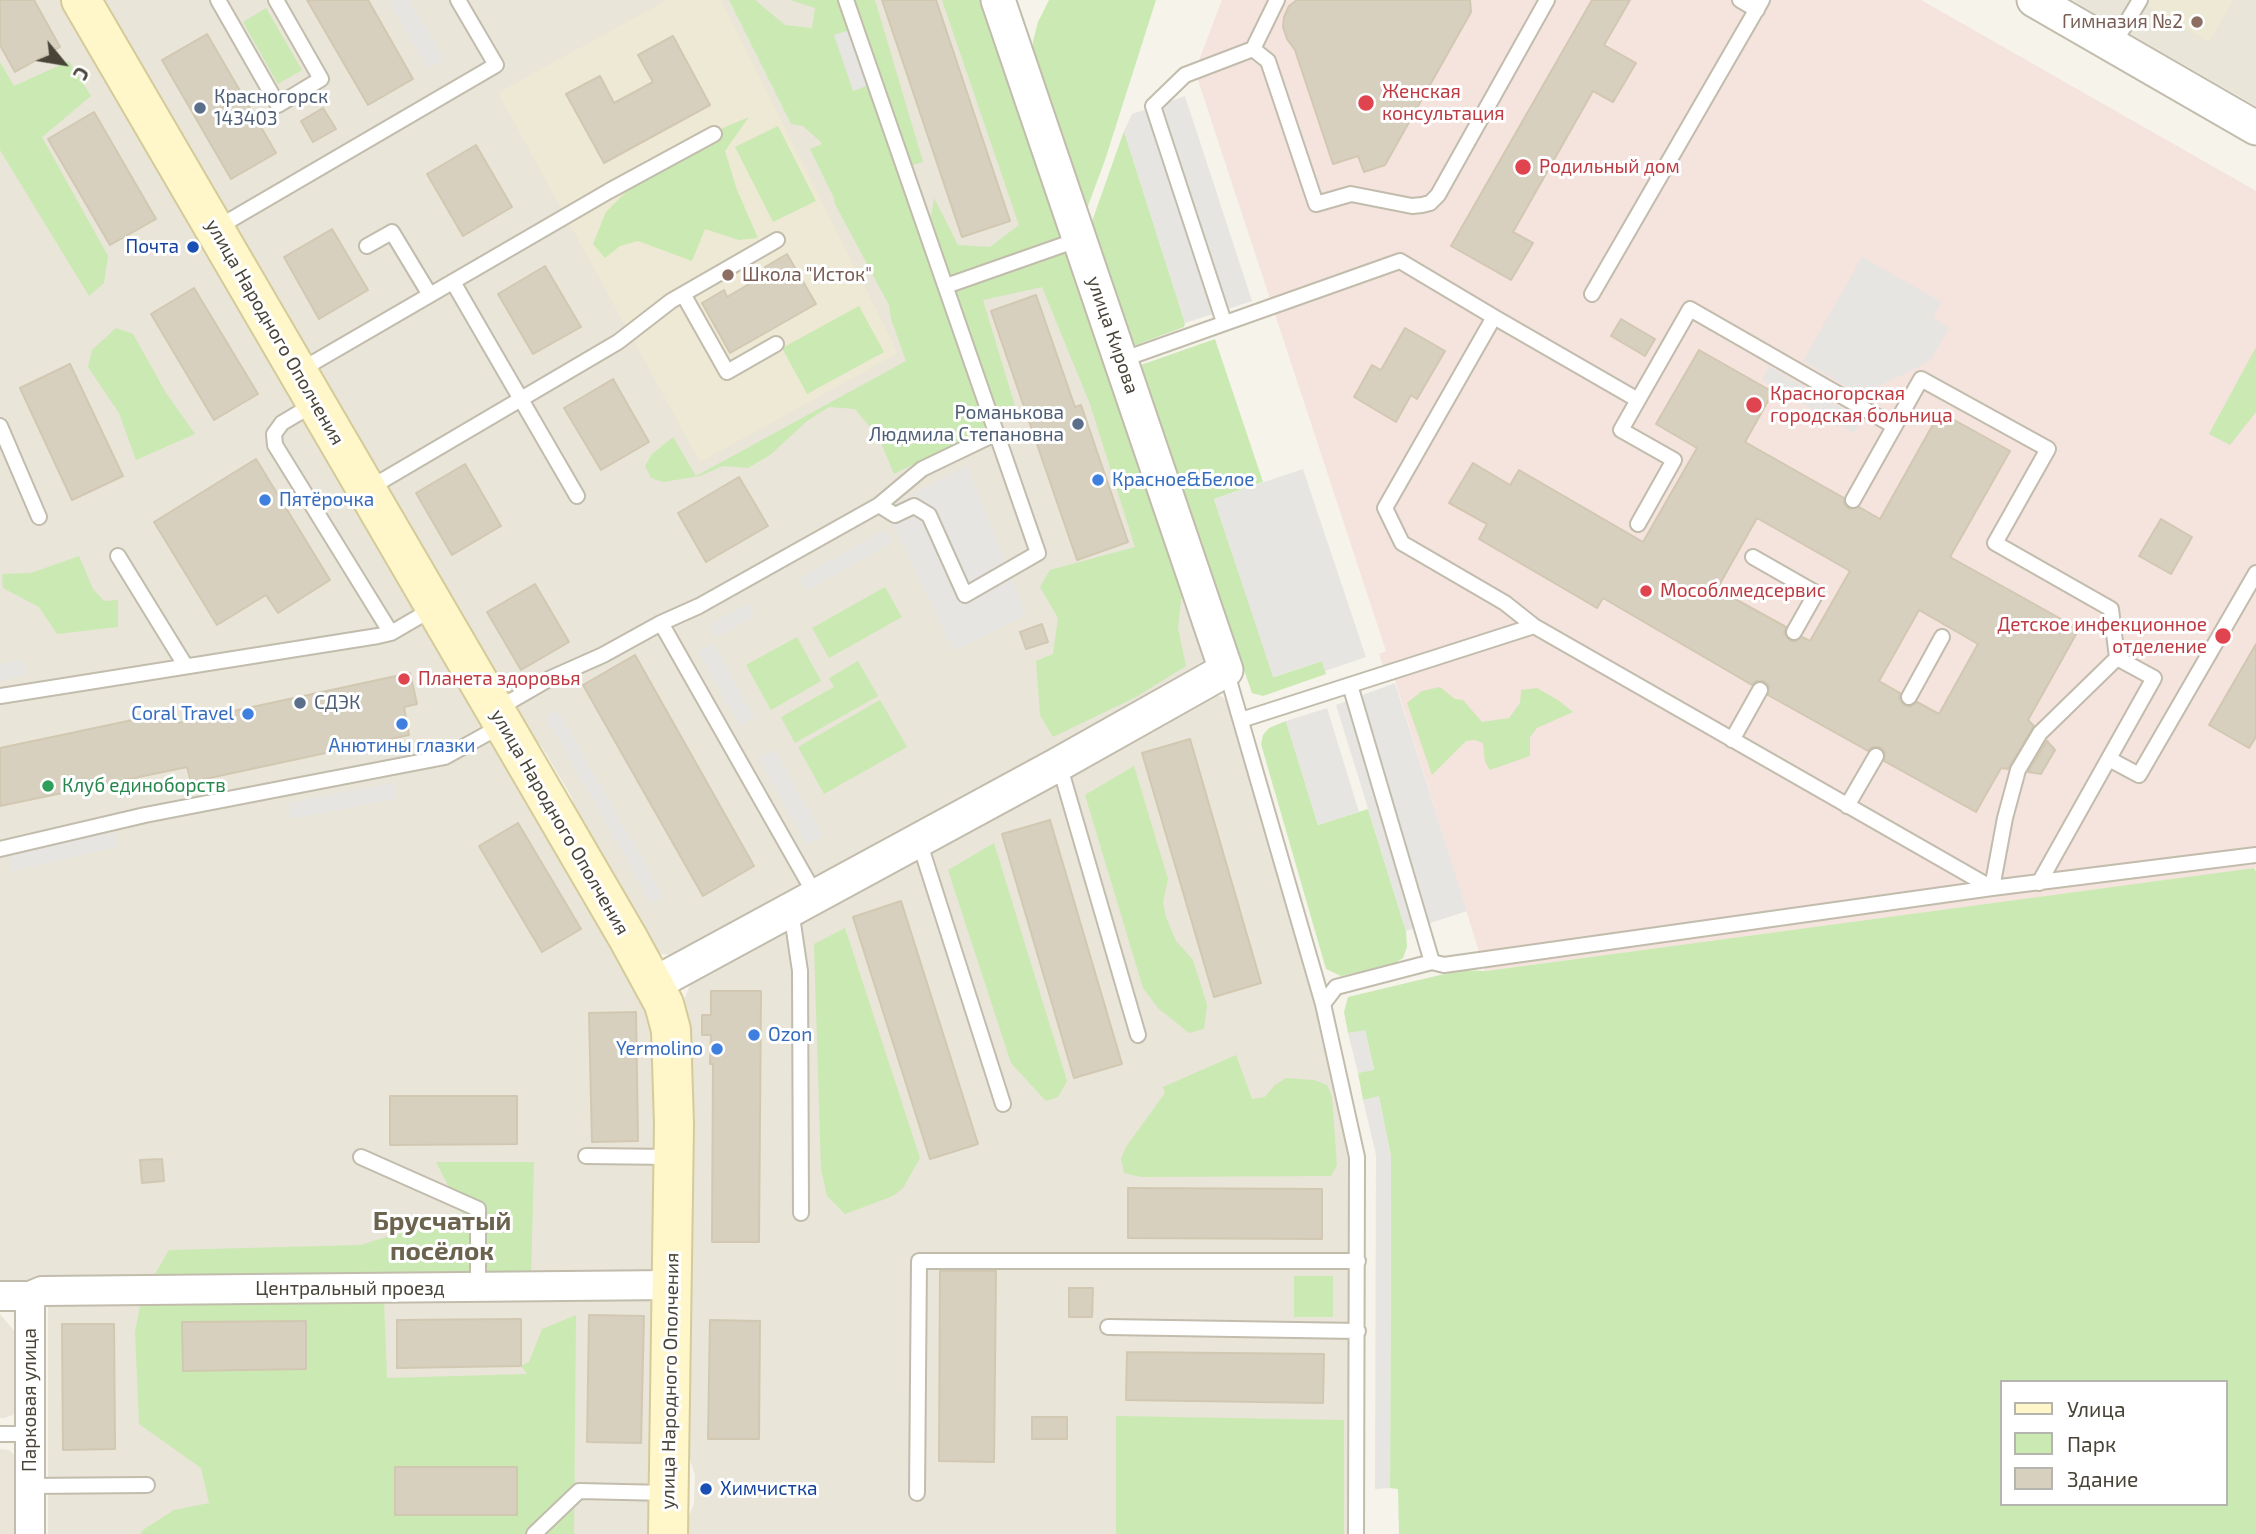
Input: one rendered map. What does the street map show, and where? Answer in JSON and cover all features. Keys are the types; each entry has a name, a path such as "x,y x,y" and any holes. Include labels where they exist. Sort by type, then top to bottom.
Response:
{"main road":[{"name":"улица Народного Ополчения","path":"81,0 664,1004 671,1030 673,1157 668,1534"}],"street":[{"name":"улица Кирова","path":"998,0 1226,670"},
{"path":"2034,0 2256,128"},
{"path":"654,984 919,841 1226,670"},
{"name":"Центральный проезд","path":"30,1296 42,1291 478,1289 671,1285"},
{"path":"0,1296 30,1296"},
{"name":"Парковая улица","path":"30,1296 30,1534"}],"lane":[{"path":"220,1 278,105 321,79 276,0"},
{"path":"215,229 496,65 458,0"},
{"path":"846,0 1038,553 965,595 929,515 915,506 895,514 879,505"},
{"path":"1224,322 1153,106 1185,75 1253,49 1277,0"},
{"path":"1253,49 1268,61 1316,204 1351,194 1412,206 1422,205 1438,195 1547,0"},
{"path":"1592,294 1759,5 1740,0"},
{"path":"2113,45 2140,0"},
{"path":"391,633 275,445 274,434 307,387 430,295 714,134"},
{"path":"367,246 392,232 430,295"},
{"path":"946,286 1080,239"},
{"path":"367,490 618,342 671,301 777,240"},
{"path":"1121,360 1400,261 1638,400"},
{"path":"453,282 577,496"},
{"path":"683,294 727,372 776,344"},
{"path":"1638,524 1674,460 1621,430 1690,309 1894,426"},
{"path":"1494,317 1385,508 1402,543 1506,603 1534,626 1992,888"},
{"path":"1853,500 1921,379 2048,449 1994,543 2111,610 2117,658"},
{"path":"0,426 38,517"},
{"path":"0,849 145,815 445,757 549,679 699,606 879,505 922,470 997,433"},
{"path":"118,556 186,665"},
{"path":"1753,556 1816,593 1794,632"},
{"path":"2109,759 2139,775 2256,573"},
{"path":"0,696 391,633 435,607"},
{"path":"661,623 804,903 800,971 801,1213"},
{"path":"1241,720 1534,626"},
{"path":"1909,697 1942,637"},
{"path":"2039,883 2154,678 2117,658"},
{"path":"1992,888 2018,770 2040,733 2117,658"},
{"path":"1226,670 1323,1004 1357,1157 1356,1534"},
{"path":"1350,685 1432,962"},
{"path":"1732,740 1760,690"},
{"path":"1847,806 1876,756"},
{"path":"1059,764 1138,1035"},
{"path":"919,841 1003,1104"},
{"path":"1323,1004 1336,987 1432,962 1444,965 1992,888 2256,855"},
{"path":"586,1156 673,1157"},
{"path":"361,1157 478,1209 478,1289"},
{"path":"917,1493 919,1261 1358,1261"},
{"path":"1108,1327 1358,1331"},
{"path":"0,1434 30,1434"},
{"path":"30,1486 146,1485"},
{"path":"534,1534 579,1491 668,1493"}],"shaded area":[{"path":"0,0 64,0 619,942 660,1042 652,1534 48,1534 48,1284 0,1284"},
{"path":"96,0 982,0 1207,657 1206,664 676,956 656,953 585,836 571,796 542,747 510,714"},
{"path":"388,0 410,0 444,60 428,69"},
{"name":"Школа \"Исток\"","path":"667,0 721,0 898,353 700,462 498,93"},
{"name":"Красногорская городская больница","path":"1222,0 1921,0 2256,191 2256,868 1485,971 1390,664 1383,666 1379,654 1386,651 1195,71"},
{"path":"2072,0 2256,0 2256,106 2139,39"},
{"name":"Гимназия №2","path":"2137,0 2233,0 2209,42"},
{"path":"850,30 869,85 853,91 834,35"},
{"path":"1185,96 1252,301 1185,323 1124,131 1132,114"},
{"path":"1862,257 1942,302 1933,318 1949,328 1930,361 1861,395 1803,361"},
{"path":"1769,366 1862,420 1854,433 1762,380"},
{"path":"967,465 1026,615 953,651 886,509"},
{"path":"1303,469 1366,657 1325,671 1322,661 1273,677 1214,499"},
{"path":"886,529 893,542 806,591 799,578"},
{"path":"748,603 755,616 715,638 708,625"},
{"path":"713,643 755,717 740,726 698,652"},
{"path":"23,659 27,675 0,681 0,664"},
{"path":"1395,683 1467,911 1406,931 1336,705"},
{"path":"1212,694 1223,697 1228,705 1318,1009 1350,1158 1349,1534 681,1534 694,1504 695,1475 687,1451 683,1003 689,987 694,980"},
{"path":"1327,708 1359,812 1318,825 1286,721"},
{"path":"557,709 664,897 652,904 545,716"},
{"path":"774,749 823,836 807,845 758,758"},
{"path":"394,782 397,799 291,819 288,803"},
{"path":"114,831 117,847 12,871 9,855"},
{"path":"1365,1030 1374,1070 1358,1073 1348,1033"},
{"path":"1379,1096 1391,1157 1390,1488 1375,1489 1376,1155 1363,1100"},
{"path":"0,1314 16,1333 16,1409 13,1415 4,1418 0,1418"},
{"path":"0,1449 9,1450 16,1456 16,1534 0,1534"}],"green space":[{"path":"729,0 755,0 785,25 812,28 815,8 790,0 875,0 923,162 899,169 985,429 894,474 879,438 855,409 829,407 807,421 770,455 748,468 723,466 700,476 663,482 651,478 645,466 652,454 673,437 696,476 906,361 891,319 889,305 835,204 810,149 822,143 803,126 791,124"},
{"path":"942,0 980,0 1065,217 1184,572 1178,628 1186,666 1136,697 1053,737 1040,715 1036,661 1053,654 1058,618 1040,587 1050,570 1135,547 1090,404 1042,287 983,300 1018,416 999,424 931,218 934,198 958,245 990,247 1019,225"},
{"path":"1049,0 1156,0 1085,214 1033,60 1033,41 1038,22"},
{"path":"266,8 302,70 278,84 243,22"},
{"path":"69,61 91,96 42,137 108,256 104,283 89,296 0,150 0,62 14,86"},
{"path":"749,117 725,151 737,190 758,238 739,240 705,229 692,261 638,241 620,246 605,258 593,244 606,212 631,187 694,155 723,128"},
{"path":"778,126 816,201 773,222 735,147"},
{"path":"1124,131 1185,323 1184,327 1133,346 1090,227"},
{"path":"859,306 884,352 807,394 782,348"},
{"path":"116,328 133,334 166,393 195,434 136,460 119,413 88,367 92,350"},
{"path":"1215,339 1263,482 1214,499 1274,677 1322,661 1326,674 1263,696 1252,693 1138,366"},
{"path":"2256,347 2256,412 2230,445 2209,434"},
{"path":"79,556 93,589 104,601 118,600 118,627 57,634 39,607 3,588 2,574 31,573"},
{"path":"885,587 902,617 829,658 812,628"},
{"path":"797,637 821,681 771,710 746,665"},
{"path":"858,661 878,696 795,743 781,717 834,687 829,678"},
{"path":"1440,687 1455,699 1463,700 1482,722 1509,718 1520,703 1521,690 1537,688 1573,712 1537,728 1530,737 1530,756 1490,770 1485,762 1483,743 1466,741 1432,775 1407,703 1422,691"},
{"path":"880,700 907,747 824,794 798,747"},
{"path":"1286,721 1318,825 1368,809 1406,931 1407,947 1403,958 1393,964 1341,976 1326,969 1261,744 1263,735 1269,728"},
{"path":"1134,766 1168,879 1163,902 1166,917 1176,941 1193,960 1207,1005 1204,1029 1189,1033 1158,1008 1143,988 1085,795"},
{"path":"994,843 1067,1081 1058,1097 1046,1101 1011,1063 948,870"},
{"path":"2254,868 2256,1534 1399,1534 1398,1489 1390,1488 1391,1157 1379,1097 1363,1100 1358,1073 1374,1069 1365,1031 1348,1033 1344,1012 1348,997 1461,970 1486,971"},
{"path":"845,928 920,1158 903,1188 893,1196 845,1214 827,1196 821,1169 814,944"},
{"path":"1236,1055 1252,1099 1265,1097 1275,1085 1286,1078 1314,1080 1327,1085 1332,1097 1337,1165 1331,1176 1141,1177 1124,1173 1121,1159 1126,1147 1165,1093 1163,1087"},
{"path":"436,1162 534,1162 531,1277 383,1275 387,1378 527,1374 521,1366 529,1362 542,1329 576,1315 574,1534 140,1534 174,1510 209,1503 201,1468 139,1424 135,1332 142,1296 169,1250 360,1245 463,1214","holes":["306,1321 306,1369 183,1371 183,1322","517,1467 517,1515 395,1468"]},
{"path":"1294,1276 1333,1276 1333,1317 1294,1317"},
{"path":"1116,1416 1344,1420 1344,1534 1116,1534"}],"building":[{"path":"0,0 34,0 60,47 15,72 0,45"},
{"path":"307,0 368,0 413,79 368,105"},
{"path":"882,0 936,0 1010,221 962,237"},
{"name":"Женская консультация","path":"1297,0 1470,0 1471,12 1385,165 1364,172 1358,156 1333,164 1295,50 1283,27 1289,6"},
{"name":"Родильный дом","path":"1592,0 1630,0 1604,45 1636,63 1613,102 1593,91 1513,232 1533,243 1511,280 1451,246"},
{"path":"207,34 276,153 231,179 162,60"},
{"path":"673,36 710,105 604,163 566,94 600,76 614,103 653,82 638,55"},
{"path":"323,108 336,129 313,142 301,121"},
{"path":"94,112 156,219 110,245 48,139"},
{"path":"476,145 512,207 463,236 427,174"},
{"path":"332,229 368,290 319,319 284,257"},
{"path":"787,254 816,304 730,353 702,303 724,290 727,297 768,273 765,267"},
{"path":"545,266 581,327 533,354 498,294"},
{"path":"194,288 258,394 214,420 151,314"},
{"path":"1036,295 1075,407 1081,405 1128,542 1077,560 991,311"},
{"path":"1621,319 1655,339 1645,356 1611,336"},
{"path":"1405,328 1445,351 1417,399 1411,395 1396,422 1354,397 1372,365 1381,370"},
{"path":"1699,350 1773,392 1745,442 1844,498 1844,504 1849,509 1859,507 1880,519 1940,412 2010,451 1950,557 2079,629 2028,720 2034,726 2008,769 2001,768 1976,812 1884,761 1885,752 1880,747 1872,747 1868,751 1768,695 1769,686 1764,681 1756,681 1752,685 1603,598 1597,608 1479,539 1487,524 1449,503 1473,463 1510,485 1519,470 1643,542 1697,448 1656,424","holes":["1757,518 1850,571 1810,641 1802,637 1795,642 1789,640 1784,633 1786,627 1717,589","1919,610 1978,644 1939,714 1917,702 1910,707 1904,705 1899,698 1900,693 1879,681"]},
{"path":"70,364 123,476 72,500 20,388"},
{"path":"613,379 649,442 601,470 564,408"},
{"path":"256,459 330,580 278,613 266,595 217,625 154,522"},
{"path":"465,464 501,526 452,555 416,493"},
{"path":"739,477 768,526 706,562 678,513"},
{"path":"2161,519 2192,537 2171,574 2139,556"},
{"path":"535,584 569,642 521,670 487,612"},
{"path":"1042,624 1048,642 1026,649 1020,632"},
{"path":"2256,644 2256,737 2249,748 2209,725"},
{"path":"635,655 754,866 703,896 583,685"},
{"path":"410,673 417,704 404,707 409,735 191,782 187,767 0,806 0,748 175,711 178,723"},
{"path":"1190,739 1261,983 1214,997 1142,753"},
{"path":"2047,741 2055,750 2041,774 2028,772"},
{"path":"1050,820 1122,1064 1074,1078 1002,834"},
{"path":"518,823 581,929 542,952 479,846"},
{"path":"901,901 978,1144 930,1159 853,917"},
{"path":"711,991 761,991 759,1242 712,1242 713,1064 710,1064 711,1035 702,1035 702,1015 711,1015"},
{"path":"636,1012 638,1141 592,1142 589,1013"},
{"path":"390,1096 517,1096 517,1144 390,1145"},
{"path":"162,1159 164,1181 142,1183 140,1160"},
{"path":"1128,1188 1322,1189 1322,1239 1128,1238"},
{"path":"940,1271 996,1271 994,1462 939,1461"},
{"path":"1069,1288 1093,1288 1092,1317 1069,1317"},
{"path":"589,1315 644,1316 641,1443 587,1442"},
{"path":"521,1319 521,1366 397,1368 397,1320"},
{"path":"710,1320 760,1321 759,1439 708,1439"},
{"path":"306,1321 306,1369 183,1371 182,1322"},
{"path":"62,1324 114,1324 115,1449 63,1450"},
{"path":"1127,1352 1324,1354 1323,1403 1126,1400"},
{"path":"1032,1417 1067,1417 1067,1439 1032,1439"},
{"path":"395,1467 517,1467 517,1515 395,1515"}],"place":[{"name":"Гимназия №2","path":"2197,22"},
{"name":"Женская консультация","path":"1366,103"},
{"name":"Красногорск 143403","path":"200,108"},
{"name":"Родильный дом","path":"1523,167"},
{"name":"Почта","path":"193,247"},
{"name":"Школа \"Исток\"","path":"728,275"},
{"name":"Красногорская городская больница","path":"1754,405"},
{"name":"Романькова Людмила Степановна","path":"1078,424"},
{"name":"Красное&Белое","path":"1098,480"},
{"name":"Пятёрочка","path":"265,500"},
{"name":"Мособлмедсервис","path":"1646,591"},
{"name":"Детское инфекционное отделение","path":"2223,636"},
{"name":"Планета здоровья","path":"404,679"},
{"name":"СДЭК","path":"300,703"},
{"name":"Coral Travel","path":"248,714"},
{"name":"Анютины глазки","path":"402,724"},
{"name":"Клуб единоборств","path":"48,786"},
{"name":"Ozon","path":"754,1035"},
{"name":"Yermolino","path":"717,1049"},
{"name":"Химчистка","path":"706,1489"}],"district":[{"name":"Брусчатый посёлок","path":"442,1236"}]}
